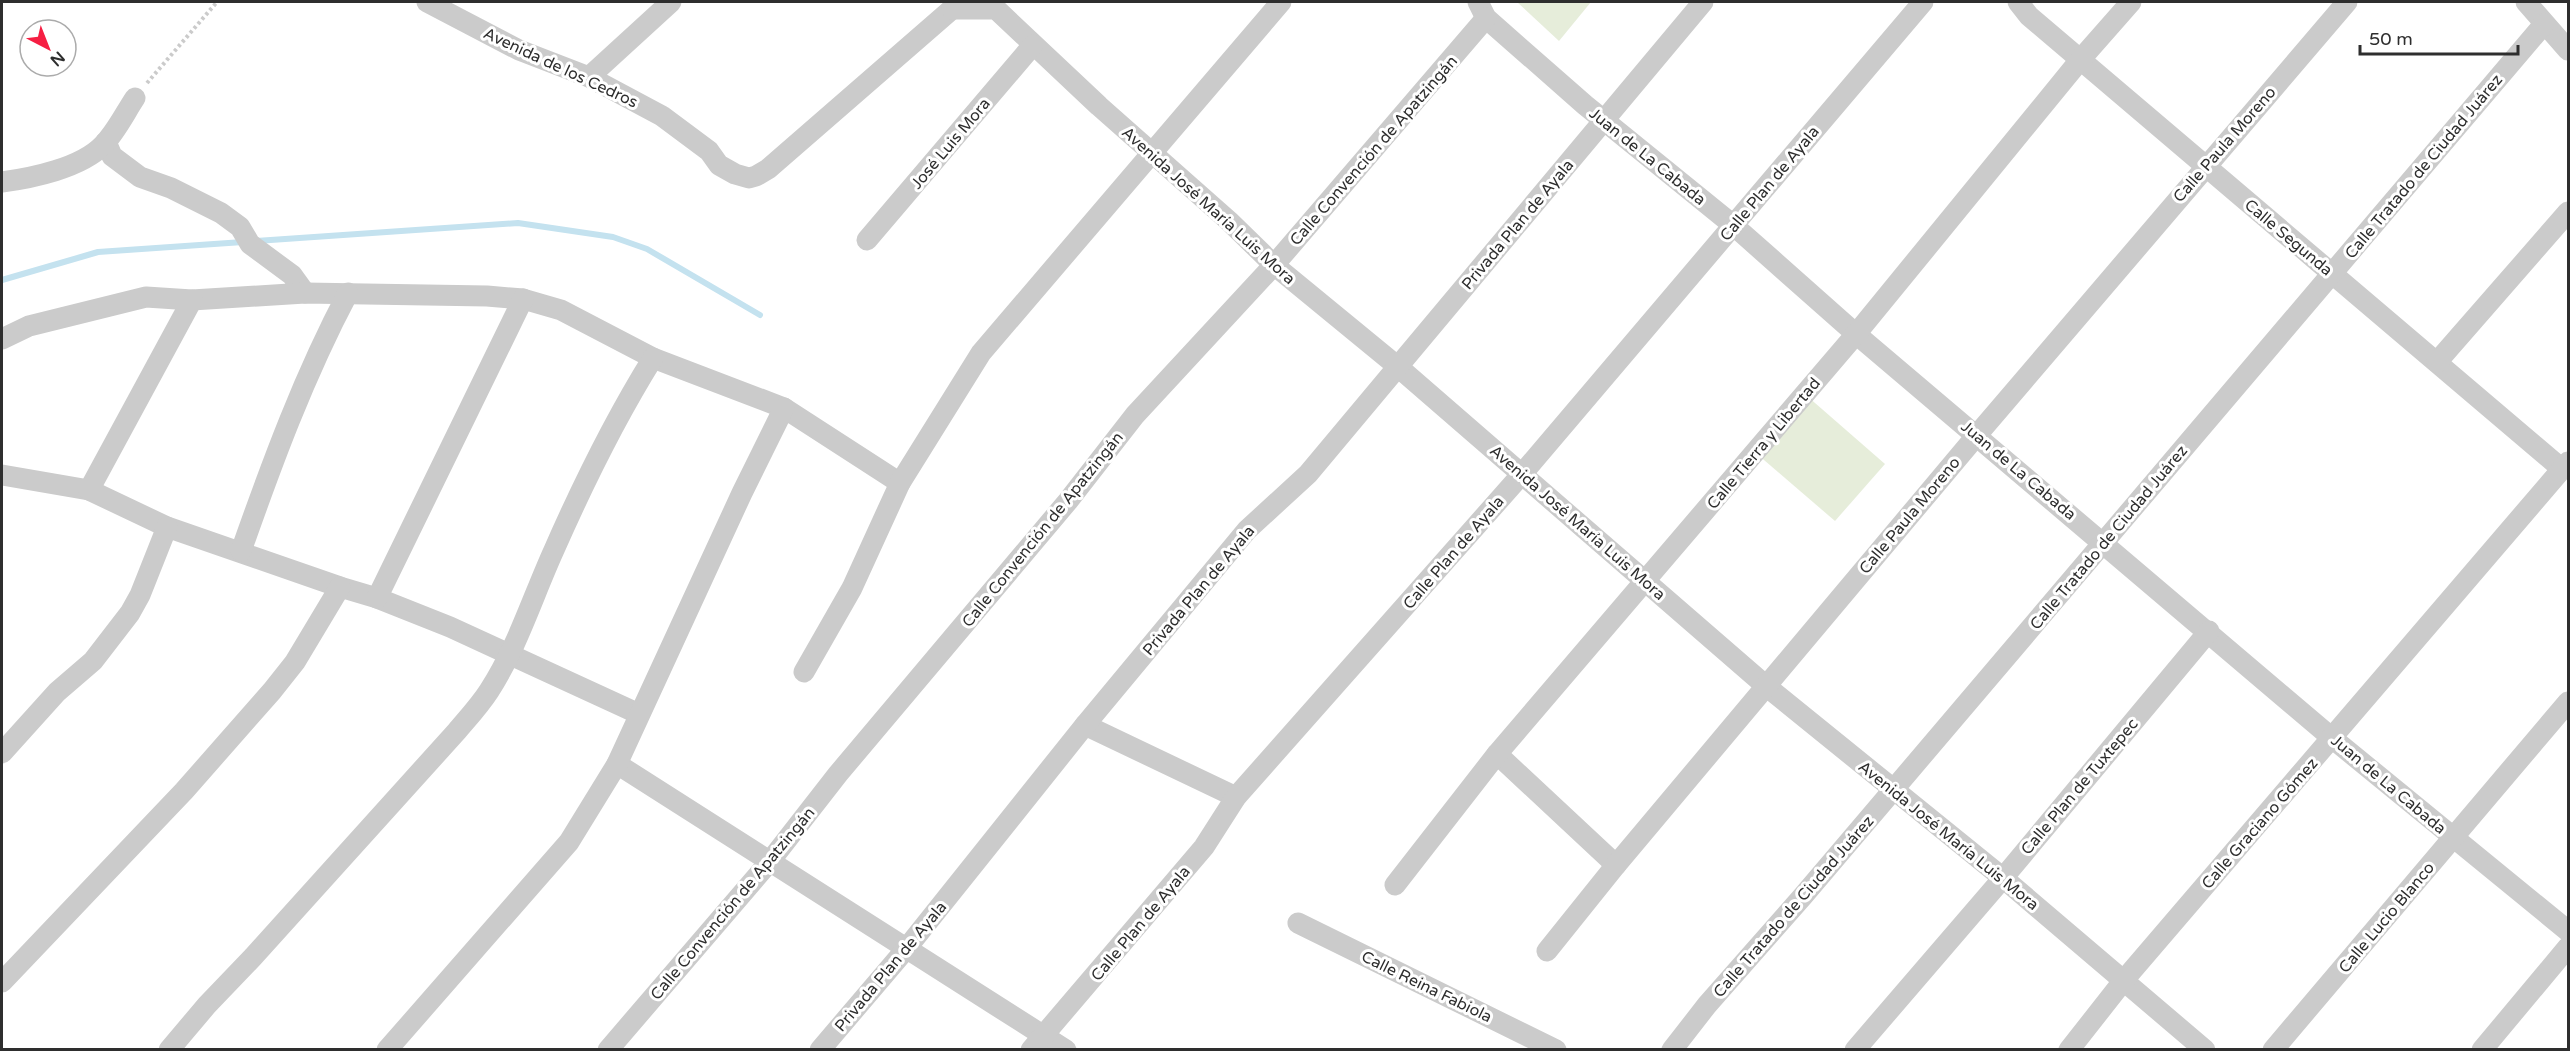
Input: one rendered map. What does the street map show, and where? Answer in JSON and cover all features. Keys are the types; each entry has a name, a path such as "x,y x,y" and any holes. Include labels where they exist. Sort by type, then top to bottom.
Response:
{"street":[{"name":"Avenida de los Cedros","path":"427,2 519,50 589,77 662,116 709,151 719,165 748,178 768,169 949,5"},
{"path":"589,77 671,2"},
{"path":"804,672 852,588 900,483 981,353 1281,2"},
{"name":"Privada Plan de Ayala","path":"819,1050 906,949 1085,724 1246,530 1308,474 1702,2"},
{"name":"Calle Plan de Ayala","path":"1038,1042 1204,847 1236,797 1522,474 1923,2"},
{"name":"Calle Segunda","path":"2018,2 2029,16 2205,166 2437,362 2565,465"},
{"name":"Calle Tierra y Libertad","path":"1395,885 1497,754 1856,334 2080,60 2131,2"},
{"name":"Calle Paula Moreno","path":"1547,951 1616,865 1977,435 2347,2"},
{"path":"2526,2 2568,50"},
{"name":"Avenida José María Luis Mora","path":"949,5 1000,5 1033,45 1223,215 1274,265 1397,366 1766,686 2003,878 2205,1050"},
{"name":"Juan de La Cabada","path":"1482,10 1603,118 1732,225 1856,334 2209,631 2332,738 2568,931"},
{"name":"Calle Convención de Apatzingán","path":"608,1050 771,860 838,774 1068,501 1135,415 1274,265 1482,10"},
{"name":"Calle Tratado de Ciudad Juárez","path":"1672,1050 1707,1005 1893,790 2544,24"},
{"name":"José Luis Mora","path":"867,240 1033,45"},
{"path":"2,182 62,168 94,153 106,142 135,98"},
{"path":"106,142 112,156 140,177 181,193 221,213 240,226 250,244 292,275 305,293"},
{"path":"2437,362 2568,212"},
{"path":"2,339 28,327 147,297 192,300 305,293 348,293 524,299 561,310 653,358 784,408 900,483"},
{"path":"241,551 269,472 320,346 348,293"},
{"path":"377,598 524,299"},
{"path":"89,490 192,300"},
{"path":"169,1050 207,1005 457,731 489,692 509,654 555,548 596,462 632,392 653,358"},
{"path":"387,1050 569,842 617,764 784,408"},
{"name":"Calle Graciano Gómez","path":"2069,1050 2124,980 2565,465"},
{"path":"2,475 89,490 167,527 377,598 509,654 639,714"},
{"path":"2,753 57,692 93,661 130,613 140,595 167,527"},
{"path":"2,982 184,791 272,691 295,662 340,587"},
{"name":"Calle Plan de Tuxtepec","path":"1855,1050 2003,878 2209,631"},
{"name":"Calle Lucio Blanco","path":"2273,1050 2568,702"},
{"path":"1085,724 1236,797"},
{"path":"1497,754 1616,865"},
{"path":"617,764 771,860 906,949 1038,1042 1066,1050"},
{"name":"Calle Reina Fabiola","path":"1298,923 1556,1050"},
{"path":"2482,1050 2568,947"}],"path":[{"path":"135,98 217,2"}],"green space":[{"path":"1517,2 1591,2 1559,41"},
{"path":"1807,396 1885,464 1835,521 1757,454"}],"waterway":[{"path":"256,241 518,223 613,237 647,249 760,315"},
{"path":"2,280 98,252 243,242"}]}
